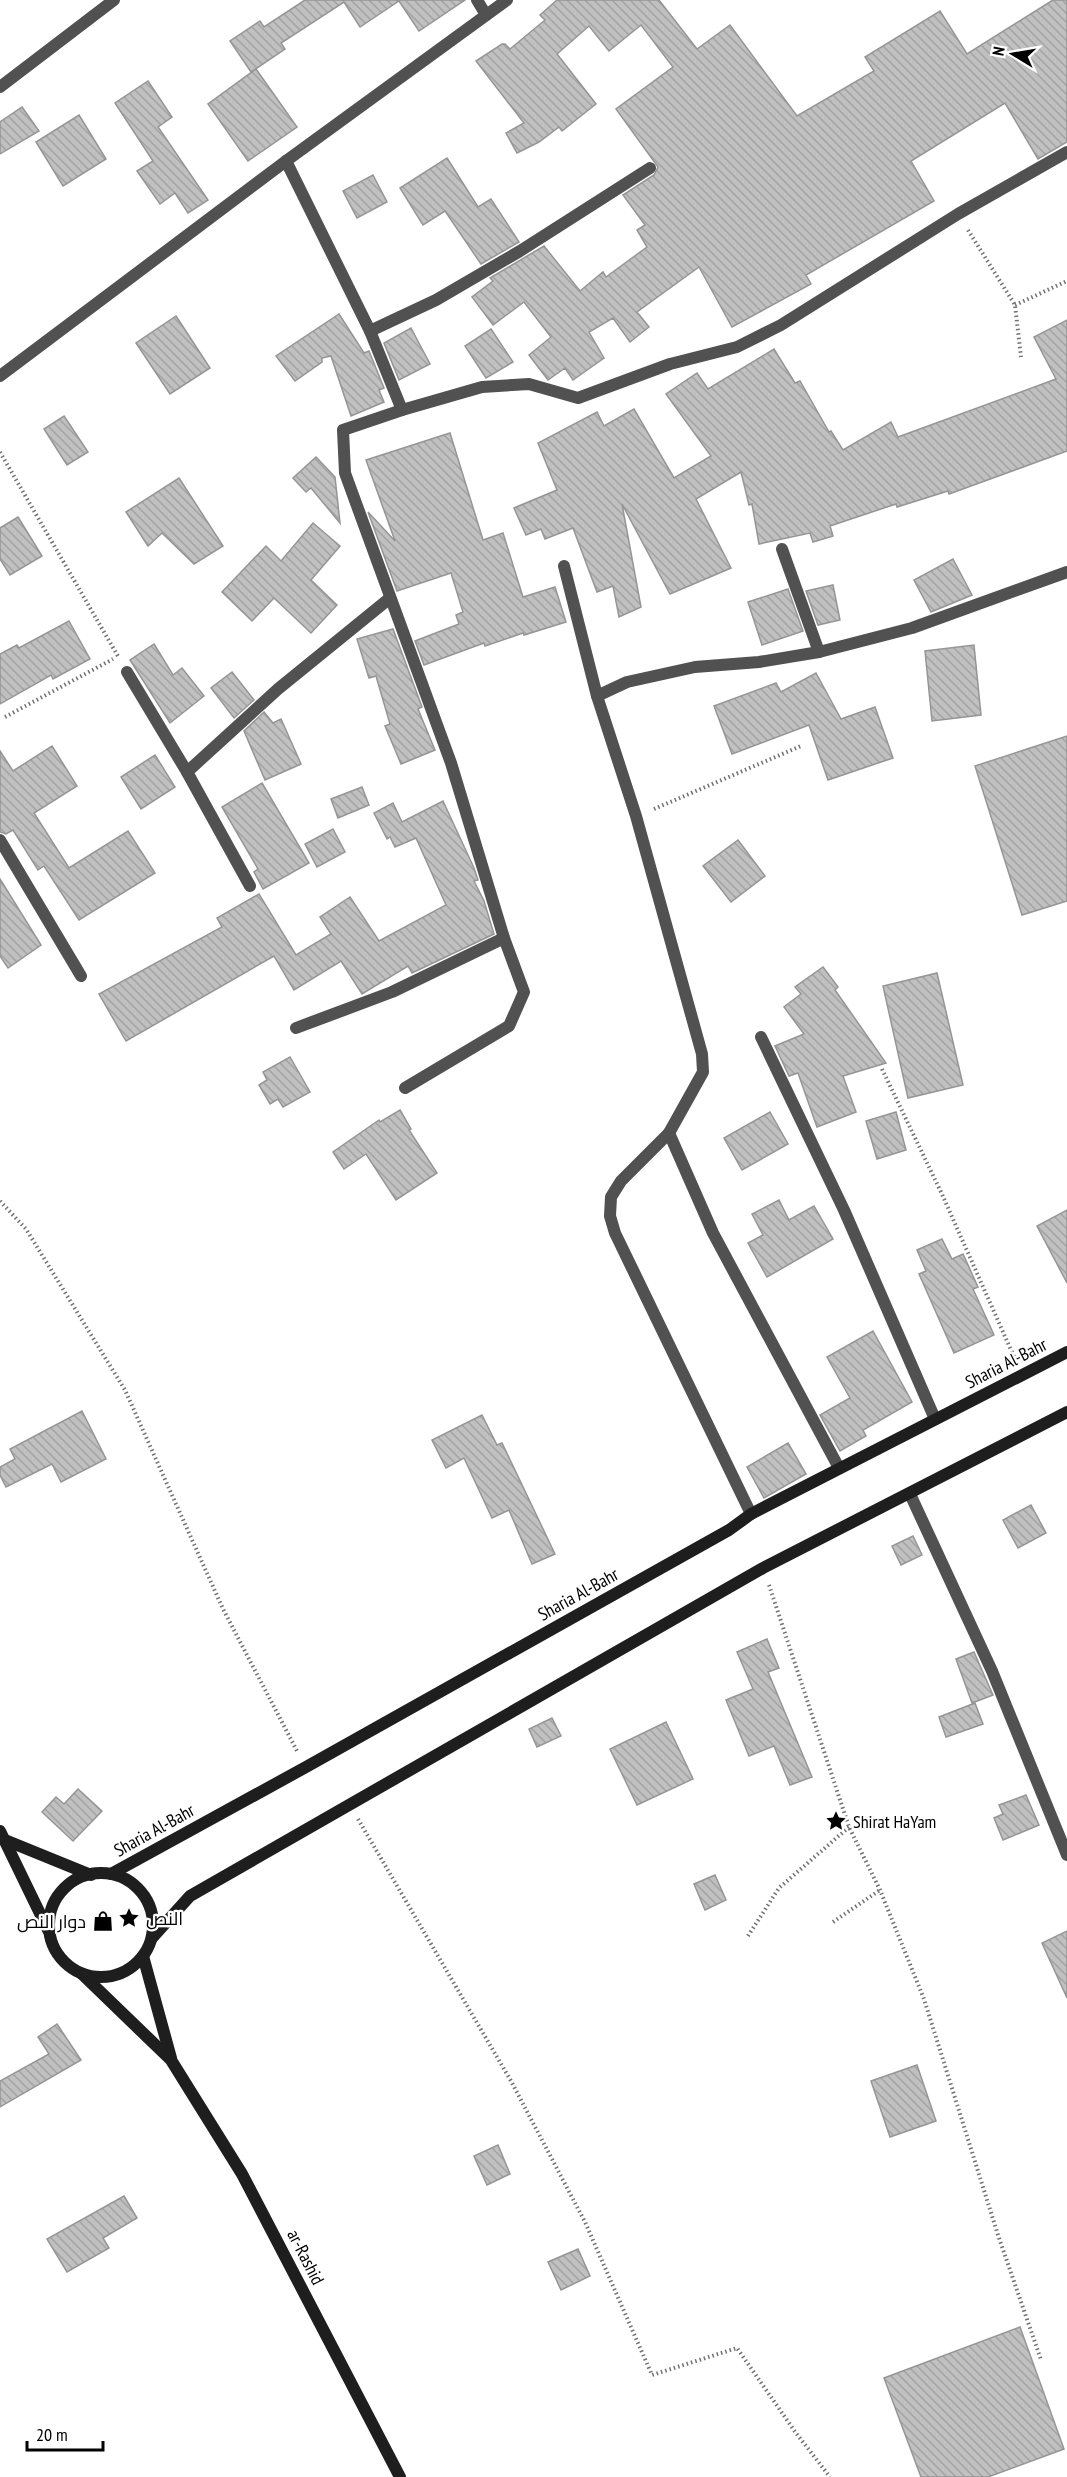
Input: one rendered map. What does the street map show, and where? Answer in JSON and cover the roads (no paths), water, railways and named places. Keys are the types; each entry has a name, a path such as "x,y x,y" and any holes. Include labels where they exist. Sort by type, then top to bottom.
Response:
{"main road":[{"name":"Sharia Al-Bahr","path":"111,1874 729,1530 751,1514 1067,1352"},
{"path":"3,1835 56,1952 68,1965 82,1974 100,1977 117,1975 133,1967 143,1956 152,1938 190,1896 763,1568 1067,1412"},
{"path":"3,1835 91,1875"},
{"path":"50,1935 50,1918 55,1902 65,1888 78,1879 91,1875 111,1874 126,1880 140,1890 149,1904 153,1920 152,1938"},
{"name":"ar-Rashid","path":"143,1956 171,2060"},
{"name":"ar-Rashid","path":"82,1974 171,2060 242,2174 400,2477"}],"street":[{"path":"0,87 114,0"},
{"path":"477,0 486,15"},
{"path":"0,376 286,161 507,0"},
{"path":"405,1088 509,1026 524,992 504,938 451,763 345,473 343,430 482,387 529,384 578,398 670,364 737,347 781,325 958,214 1067,152"},
{"path":"286,161 370,331 402,410"},
{"path":"370,331 464,284 650,168"},
{"path":"782,549 819,652"},
{"path":"564,566 597,696 636,816 702,1054 703,1072 669,1133 621,1181 611,1197 610,1216 615,1233 751,1514"},
{"path":"597,696 627,682 695,668 759,662 819,652 912,628 1067,572"},
{"path":"187,772 278,689 390,598"},
{"path":"127,672 187,772 250,886"},
{"path":"0,840 81,976"},
{"path":"296,1028 392,992 504,938"},
{"path":"761,1037 844,1210 935,1419"},
{"path":"669,1133 713,1233 839,1468"},
{"path":"910,1494 992,1671 1067,1855"}],"place":[{"name":"Shirat HaYam","path":"836,1821"},
{"name":"النص","path":"129,1918"},
{"name":"دوار النص","path":"103,1921"}]}
